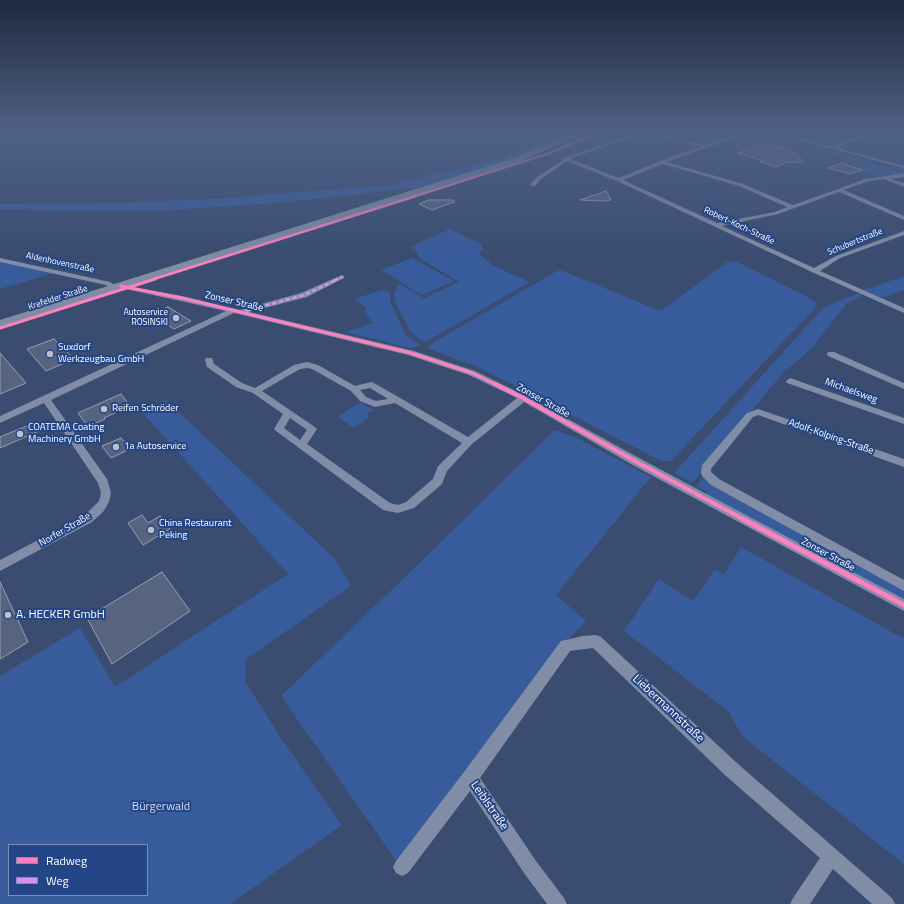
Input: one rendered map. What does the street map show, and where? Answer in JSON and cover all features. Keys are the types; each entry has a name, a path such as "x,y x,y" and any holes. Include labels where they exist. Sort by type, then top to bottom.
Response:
{"main road":[{"name":"Krefelder Straße","path":"0,324 473,174"}],"street":[{"path":"533,185 545,174"},
{"name":"Robert-Koch-Straße","path":"603,174 619,180 814,271 904,311"},
{"path":"619,180 633,174"},
{"path":"704,174 741,185 792,207"},
{"path":"717,225 760,217 868,180 884,179 904,175"},
{"path":"884,179 904,186"},
{"path":"839,190 904,218"},
{"name":"Schubertstraße","path":"814,271 838,257 877,244 904,232"},
{"name":"Aldenhovenstraße","path":"0,260 108,283 118,287"},
{"path":"0,420 237,311 304,295 342,277"},
{"name":"Zonser Straße","path":"118,287 237,311 411,353 472,373 523,398 635,461 904,605"},
{"path":"831,354 904,386"},
{"path":"209,360 210,365 239,385 256,391 312,429 302,445"},
{"path":"256,391 297,367 307,365 316,367 354,389 363,399 375,404 395,400"},
{"name":"Michaelsweg","path":"790,381 904,421"},
{"path":"354,389 371,385 470,442"},
{"path":"288,414 279,429 387,507 398,509 410,506 438,481 442,469 470,442 523,398"},
{"name":"Norfer Straße","path":"0,566 88,519 104,502 106,493 102,482 46,399"},
{"name":"Adolf-Kolping-Straße","path":"706,468 750,415 758,412 904,463"},
{"name":"Zonser Straße","path":"706,468 706,472 715,482 904,586"},
{"name":"Liebermannstraße","path":"470,778 566,646 596,641 732,770 886,904"},
{"name":"Leiblstraße","path":"402,867 470,778 530,867 558,904"},
{"path":"799,904 831,857"}],"green space":[{"path":"434,174 464,174 424,187 276,203 154,211 0,209 0,204 123,203 229,198 387,185"},
{"path":"867,174 896,174 876,177"},
{"path":"450,229 481,244 483,250 478,253 494,266 530,282 426,342 419,339 410,331 395,302 394,294 398,285 400,284 424,298 459,282 419,258 416,250 410,247"},
{"path":"412,258 454,281 422,295 381,270"},
{"path":"729,261 739,263 806,296 816,303 816,307 671,461 661,461 480,368 429,349 429,345 557,271 563,271 658,310 662,310"},
{"path":"0,262 54,273 0,289"},
{"path":"904,276 904,290 882,298 863,290"},
{"path":"382,290 390,292 391,303 405,334 421,346 411,348 345,332 373,323 364,312 367,308 354,299"},
{"path":"859,293 863,296 847,303 813,347 782,374 692,483 674,473 824,307"},
{"name":"Bürgerwald","path":"166,400 335,559 351,586 245,660 246,683 283,741 342,825 230,904 0,904 0,676 80,628 115,687 288,574 141,411"},
{"path":"360,402 374,410 367,414 370,417 354,428 338,417"},
{"path":"554,430 575,437 651,477 556,595 586,621 549,660 397,862 281,696 430,553"},
{"path":"703,478 904,590 904,602 706,495 707,492 696,486"},
{"path":"741,547 904,639 904,864 742,736 729,712 624,631 659,579 693,601 715,569 724,574"}],"building":[{"path":"606,191 611,200 580,200"},
{"path":"429,200 454,200 454,202 432,210 419,204"},
{"name":"Autoservice ROSINSKI","path":"168,307 191,321 174,329 151,314"},
{"name":"Suxdorf Werkzeugbau GmbH","path":"54,339 74,359 46,371 27,349"},
{"path":"0,353 26,383 0,394"},
{"name":"Reifen Schröder","path":"121,394 130,406 88,427 78,413"},
{"name":"COATEMA Coating Machinery GmbH","path":"34,423 39,431 0,448 0,437"},
{"name":"1a Autoservice","path":"121,438 130,449 111,458 102,446"},
{"name":"China Restaurant Peking","path":"142,515 148,523 160,516 170,529 143,545 128,523"},
{"path":"162,572 190,611 112,664 87,618"},
{"name":"A. HECKER GmbH","path":"0,582 28,642 0,659"}],"marked path":[{"path":"245,311 304,295 342,277"}],"cycle path":[{"path":"0,328 485,174"},
{"path":"121,286 182,298 411,353 472,373 523,398 635,461 904,605"}],"place":[{"name":"Autoservice ROSINSKI","path":"176,318"},
{"name":"Suxdorf Werkzeugbau GmbH","path":"50,354"},
{"name":"Reifen Schröder","path":"104,409"},
{"name":"COATEMA Coating Machinery GmbH","path":"20,434"},
{"name":"1a Autoservice","path":"116,447"},
{"name":"China Restaurant Peking","path":"151,530"},
{"name":"A. HECKER GmbH","path":"8,615"}]}
